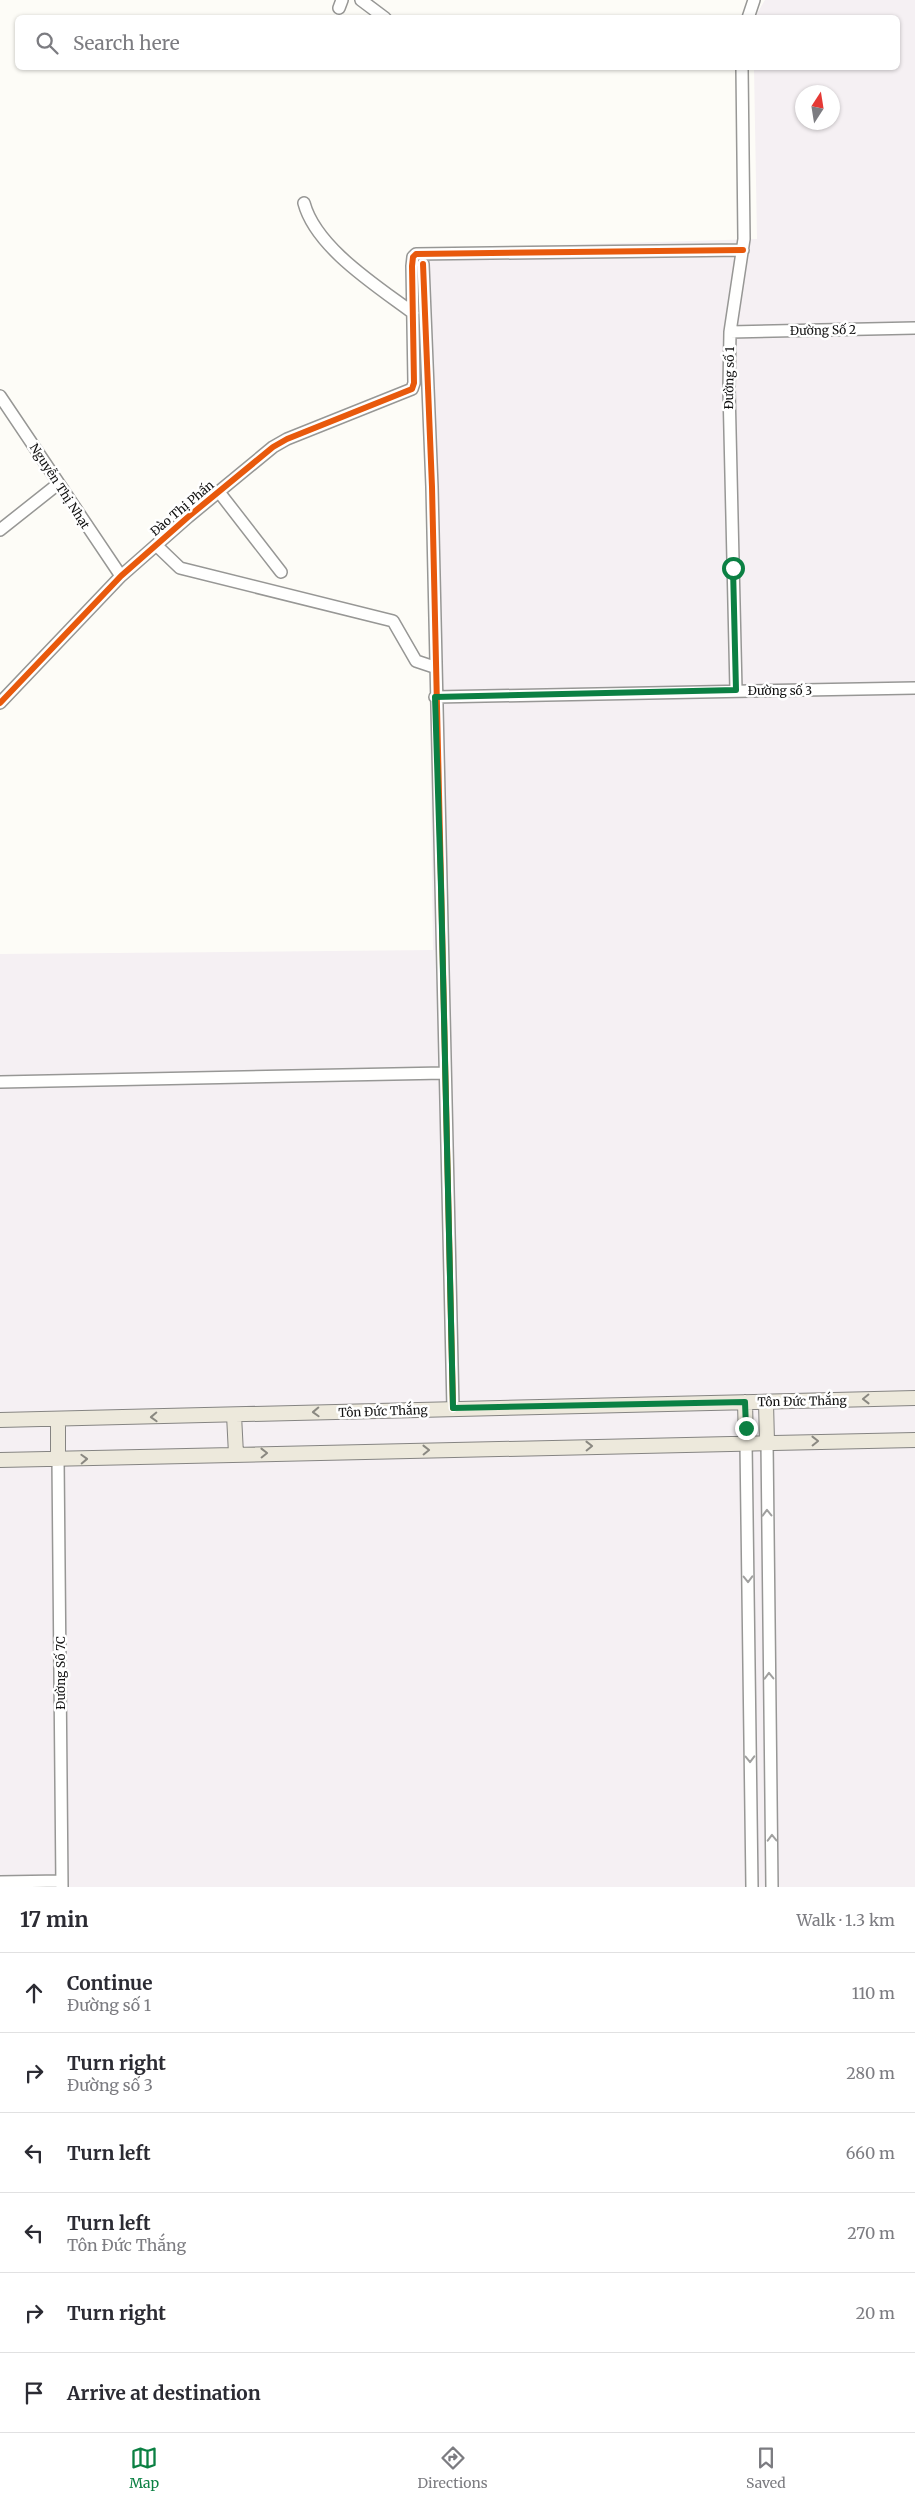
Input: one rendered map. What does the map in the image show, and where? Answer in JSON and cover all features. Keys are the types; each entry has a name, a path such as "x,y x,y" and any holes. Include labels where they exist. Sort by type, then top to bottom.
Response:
{"main road":[{"name":"Tôn Đức Thắng","path":"0,1420 915,1398"},
{"path":"745,1402 746,1443"},
{"path":"766,1402 766,1442"},
{"path":"234,1415 236,1454"},
{"path":"58,1420 58,1459"},
{"path":"0,1460 915,1440"}],"street":[{"path":"361,0 381,15"},
{"path":"749,15 754,0"},
{"name":"Đường số 1","path":"736,690 730,459 730,332 743,250 742,70"},
{"path":"304,203 310,221 328,242 366,278 413,313"},
{"path":"413,313 412,266 413,257 416,254 743,250"},
{"path":"424,264 432,488 434,667 453,1408"},
{"name":"Đào Thị Phấn","path":"0,703 121,576 219,492 287,439 412,389 414,383 413,313"},
{"name":"Đường Số 2","path":"730,332 915,328"},
{"name":"Nguyễn Thị Nhạt","path":"0,396 121,576"},
{"path":"0,417 10,411"},
{"path":"0,530 58,484"},
{"path":"219,492 282,572"},
{"path":"156,545 180,568 393,621 416,661 434,667"},
{"name":"Đường số 3","path":"435,697 915,688"},
{"path":"0,1082 444,1073"},
{"path":"766,1442 772,1887"},
{"path":"746,1443 752,1887"},
{"name":"Đường Số 7C","path":"58,1459 62,1884"},
{"path":"750,1741 770,1742"},
{"path":"0,1882 62,1884"}],"shaded area":[{"path":"765,0 915,0 915,1887 0,1887 0,954 433,950 424,249 757,239 754,70 900,70 900,15 756,15"}],"cycle path":[{"path":"0,703 121,576 188,517 273,447 287,439 412,389 414,383 412,266 413,257 416,254 743,250"},
{"path":"423,264 432,487 453,1408"}],"route":[{"path":"733,568 736,690 435,697 453,1408 745,1402 746,1428"}]}
